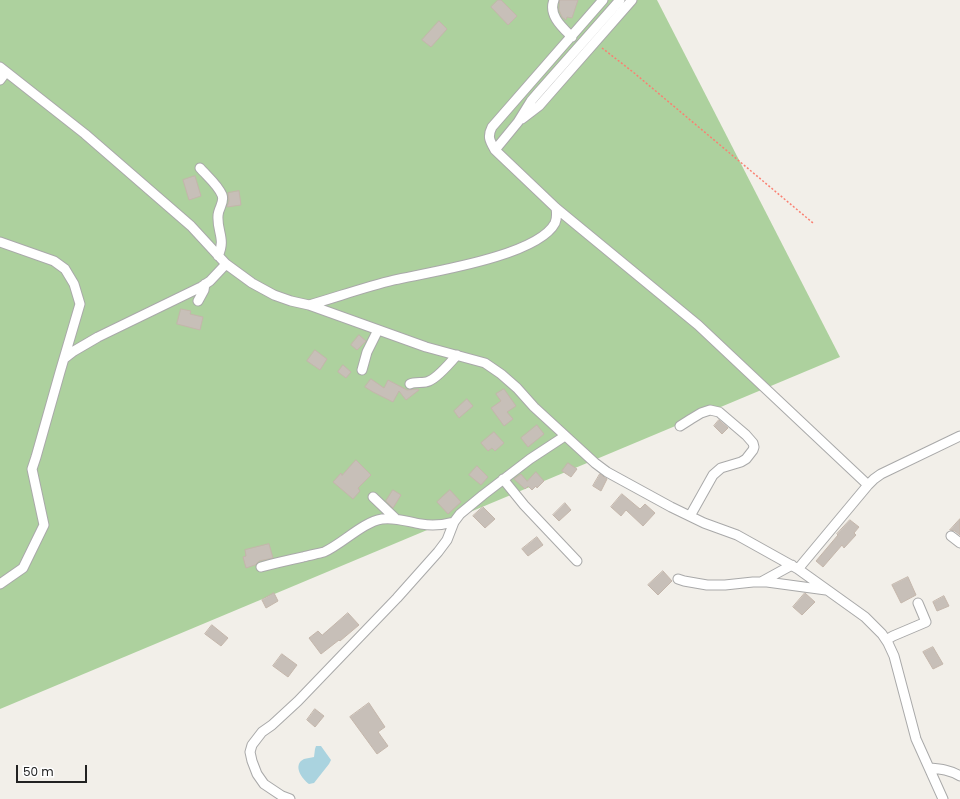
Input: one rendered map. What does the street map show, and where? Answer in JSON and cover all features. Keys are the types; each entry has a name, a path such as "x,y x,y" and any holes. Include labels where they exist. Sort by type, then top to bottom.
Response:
{"street":[{"path":"554,0 552,7 553,13 560,24 572,36"},
{"path":"603,0 492,127 489,138 494,150 556,208 698,325 868,485"},
{"path":"494,150 518,122 531,101 620,0"},
{"path":"518,122 539,106 596,43 632,0"},
{"path":"0,80 3,70 85,134 191,226 226,264 252,283 274,295 291,301 309,305 426,347 485,363 517,388 534,407 565,436 607,472 704,523 737,535 795,567 866,617 882,634 894,656 916,739 943,799"},
{"path":"200,168 222,196 223,201 218,213 218,224 222,245 218,256"},
{"path":"309,305 375,285 484,261 513,251 534,242 548,232 556,222 556,208"},
{"path":"0,242 54,261 65,269 74,284 80,304 32,469 44,525 23,568 0,584"},
{"path":"65,358 98,337 205,284 210,281 226,264"},
{"path":"198,301 204,290 205,284"},
{"path":"362,370 367,352 378,330"},
{"path":"410,384 414,382 422,383 430,381 458,355"},
{"path":"680,426 701,413 710,410 719,412 746,435 753,443 754,447 746,459 721,468 713,475 690,516"},
{"path":"290,799 282,796 264,784 257,774 250,752 252,744 262,732 272,725 298,701 397,598 438,552 447,540 454,522 466,508 530,459 565,436"},
{"path":"761,582 795,567 868,485 881,474 960,436"},
{"path":"503,479 524,505 577,561"},
{"path":"373,497 395,518"},
{"path":"261,567 323,552 381,519 395,518 423,524 441,525 454,522"},
{"path":"951,536 960,543"},
{"path":"678,579 707,585 761,582 828,590"},
{"path":"886,640 926,622 918,603"},
{"path":"930,768 943,769 960,776"}],"path":[{"path":"596,43 633,72 813,223"}],"green space":[{"path":"0,0 657,0 840,357 0,709"}],"water":[{"path":"316,746 321,746 331,760 314,783 309,784 301,775 298,768 300,762 304,759 314,757"}],"building":[{"path":"498,0 501,0 517,16 508,25 491,7"},
{"path":"560,0 578,0 572,18 567,17 566,20 562,17 559,10"},
{"path":"439,21 447,29 431,47 422,40"},
{"path":"195,176 201,196 189,200 183,180"},
{"path":"239,191 241,205 227,207 229,201 228,193"},
{"path":"181,309 191,311 190,314 203,317 200,330 177,324"},
{"path":"359,335 366,341 357,350 351,345"},
{"path":"315,350 327,359 320,370 307,361"},
{"path":"343,365 351,372 346,378 338,372"},
{"path":"371,379 384,388 388,380 407,390 419,390 406,400 399,391 393,402 365,387"},
{"path":"504,389 516,406 507,412 513,419 504,426 491,408 501,401 496,394"},
{"path":"467,399 473,406 459,418 454,411"},
{"path":"719,420 728,428 722,434 714,426"},
{"path":"537,425 544,434 528,447 521,438"},
{"path":"494,432 504,443 495,451 492,448 488,451 481,443"},
{"path":"356,460 371,475 358,488 360,491 353,499 333,482"},
{"path":"568,463 577,469 571,477 562,471"},
{"path":"477,466 488,477 481,485 469,475"},
{"path":"536,472 544,481 537,488 536,486 532,490 528,486 525,489 514,479 521,474 527,481"},
{"path":"600,474 607,479 601,491 593,486"},
{"path":"393,490 401,495 393,508 386,501"},
{"path":"450,490 461,502 448,514 437,502"},
{"path":"622,494 640,509 645,504 655,513 643,526 626,510 621,516 611,507"},
{"path":"565,503 571,510 559,521 553,515"},
{"path":"483,507 495,519 485,528 473,516"},
{"path":"960,519 960,535 955,531 950,530"},
{"path":"850,520 859,527 854,533 856,535 844,548 842,545 823,567 816,561"},
{"path":"537,537 543,545 528,556 522,549"},
{"path":"269,544 273,558 259,561 255,565 246,568 243,557 246,556 245,550"},
{"path":"663,571 672,581 658,595 648,585"},
{"path":"908,577 916,595 901,603 892,585"},
{"path":"274,593 278,601 266,608 262,600"},
{"path":"805,593 815,602 802,615 793,607"},
{"path":"944,596 949,606 937,611 933,602"},
{"path":"348,613 359,625 321,654 309,638 318,631 322,635"},
{"path":"212,625 228,638 221,646 205,634"},
{"path":"933,647 943,664 933,669 923,652"},
{"path":"282,654 297,665 288,677 273,666"},
{"path":"369,703 385,727 378,732 388,746 377,754 350,717"},
{"path":"315,709 324,716 315,727 307,720"}]}
